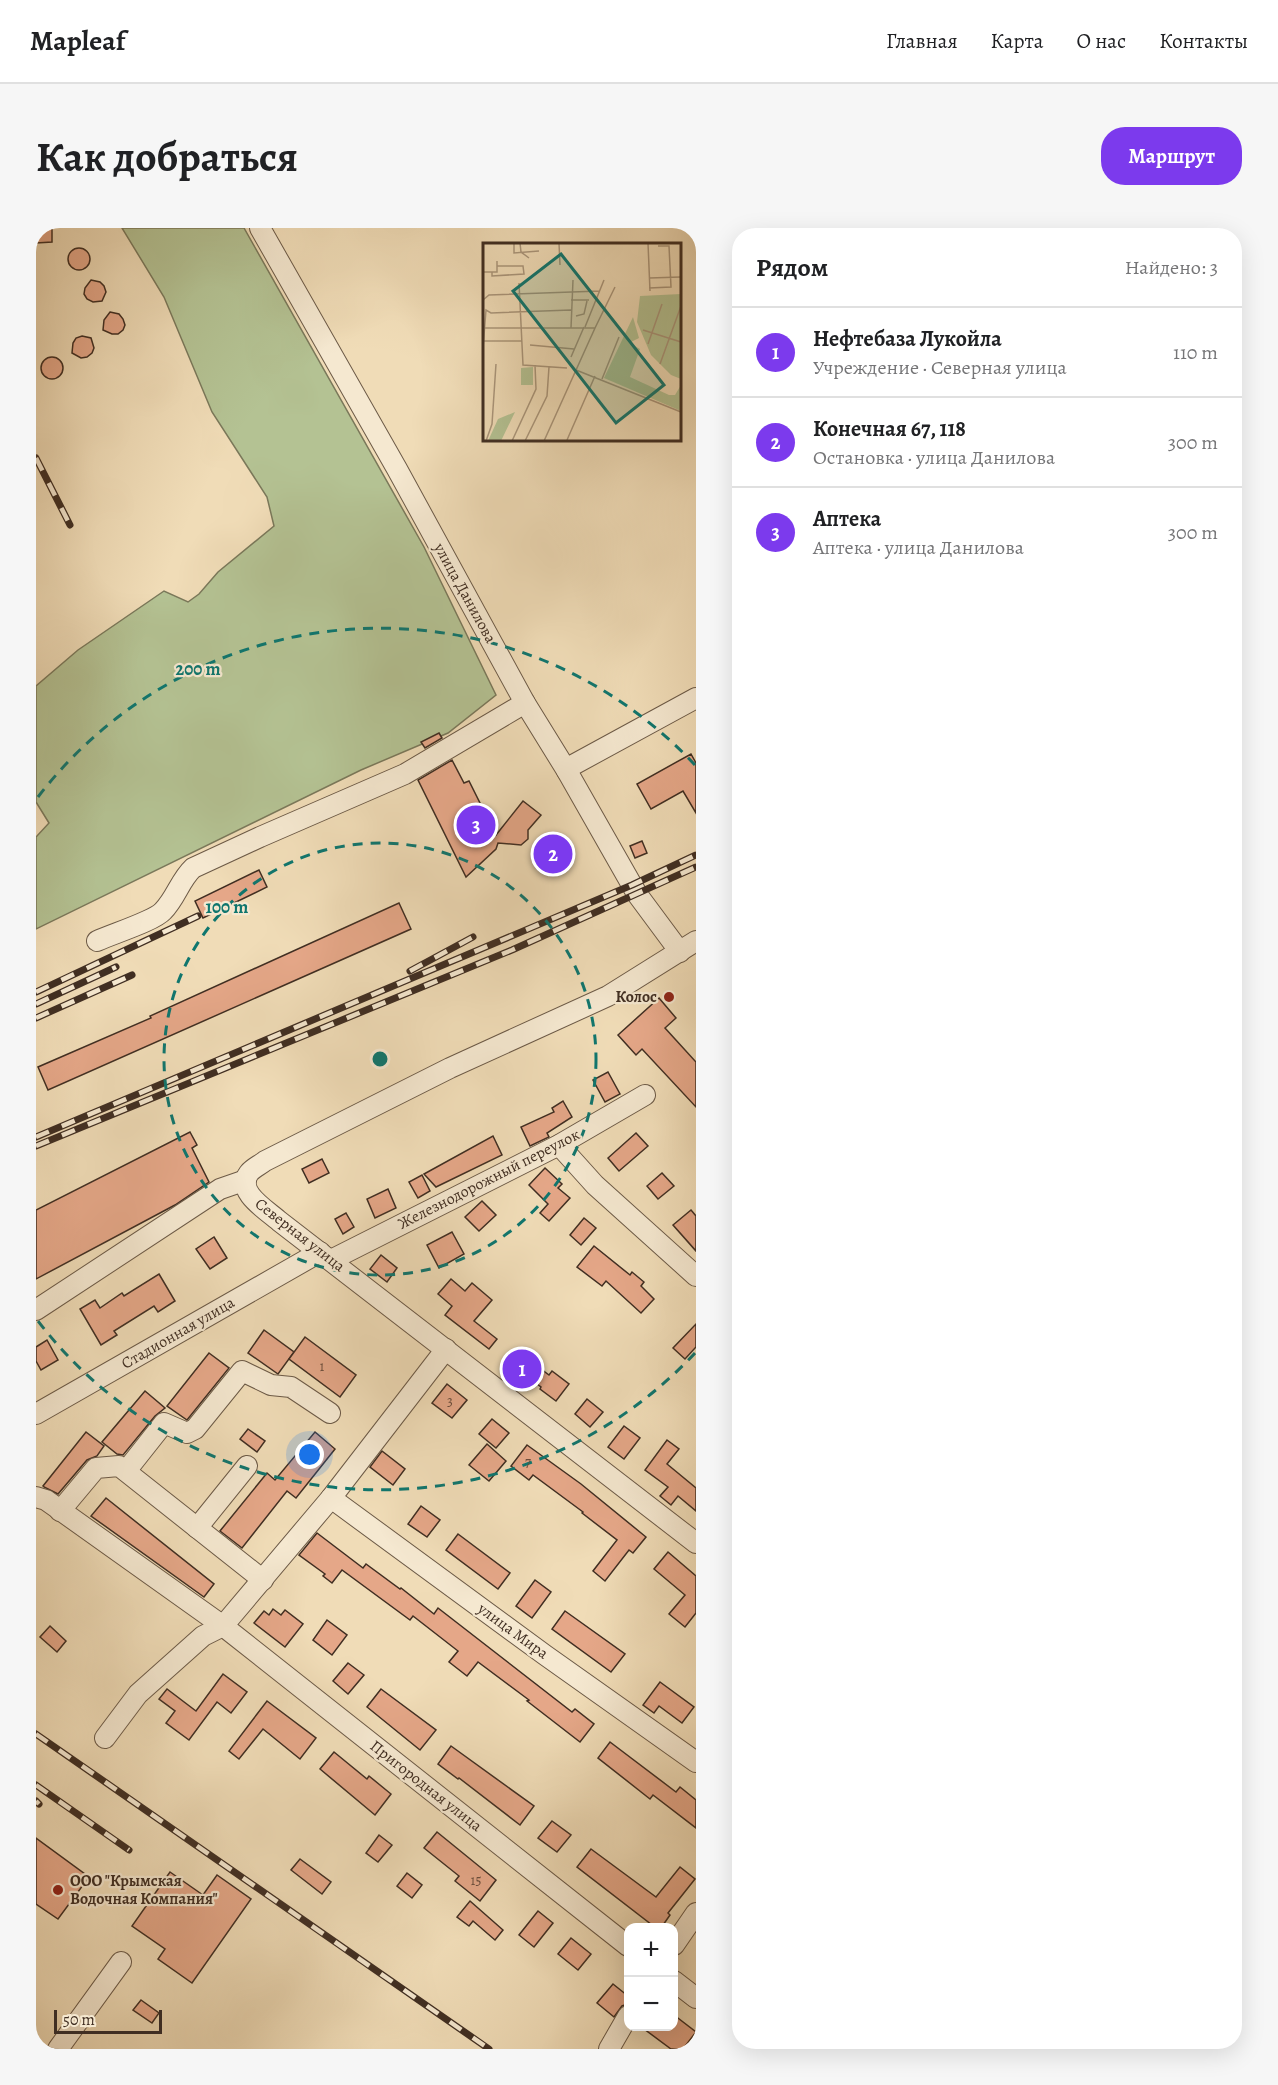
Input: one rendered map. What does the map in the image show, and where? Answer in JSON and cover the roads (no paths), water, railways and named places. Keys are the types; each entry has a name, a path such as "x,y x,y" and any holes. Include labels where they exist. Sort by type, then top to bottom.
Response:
{"street":[{"name":"улица Данилова","path":"260,228 397,469 525,703 567,771 637,894 688,946"},
{"path":"567,771 573,765 695,701"},
{"path":"97,941 161,913 174,897 185,876 193,868 405,774 525,703"},
{"name":"Северная улица","path":"688,946 608,996 450,1068 265,1161 250,1172 246,1180 246,1188 251,1196 326,1256 696,1543"},
{"name":"Железнодорожный переулок","path":"326,1256 559,1145 645,1095"},
{"path":"559,1145 595,1185 696,1276"},
{"path":"36,1310 220,1189 246,1180"},
{"name":"Стадионная улица","path":"36,1414 326,1256"},
{"path":"105,1738 138,1694 203,1636 224,1626 331,1498 446,1349"},
{"path":"126,1472 164,1423 187,1433 195,1429 242,1371 271,1385 291,1387 330,1413"},
{"path":"60,1511 96,1468 119,1466 262,1580"},
{"path":"198,1528 247,1467"},
{"path":"36,1497 46,1500 224,1626"},
{"name":"улица Мира","path":"331,1498 696,1762"},
{"name":"Пригородная улица","path":"224,1626 624,1943"},
{"path":"678,1939 696,1912"},
{"path":"58,2049 121,1962"},
{"path":"678,1984 696,1998"},
{"path":"609,2049 624,2023"}],"railway":[{"path":"36,458 70,525"},
{"path":"36,1137 632,885 696,855"},
{"path":"36,1146 512,950 696,867"},
{"path":"36,992 198,916"},
{"path":"410,971 473,937"},
{"path":"36,1004 116,967"},
{"path":"36,1018 132,975"},
{"path":"36,1734 489,2049"},
{"path":"36,1785 129,1850"},
{"path":"36,1801 39,1804"}],"place":[{"name":"Аптека","path":"476,825"},
{"name":"Конечная 67, 118","path":"553,854"},
{"name":"Колос","path":"669,997"},
{"name":"Нефтебаза Лукойла","path":"522,1369"},
{"name":"ООО \"Крымская Водочная Компания\"","path":"58,1890"}]}
